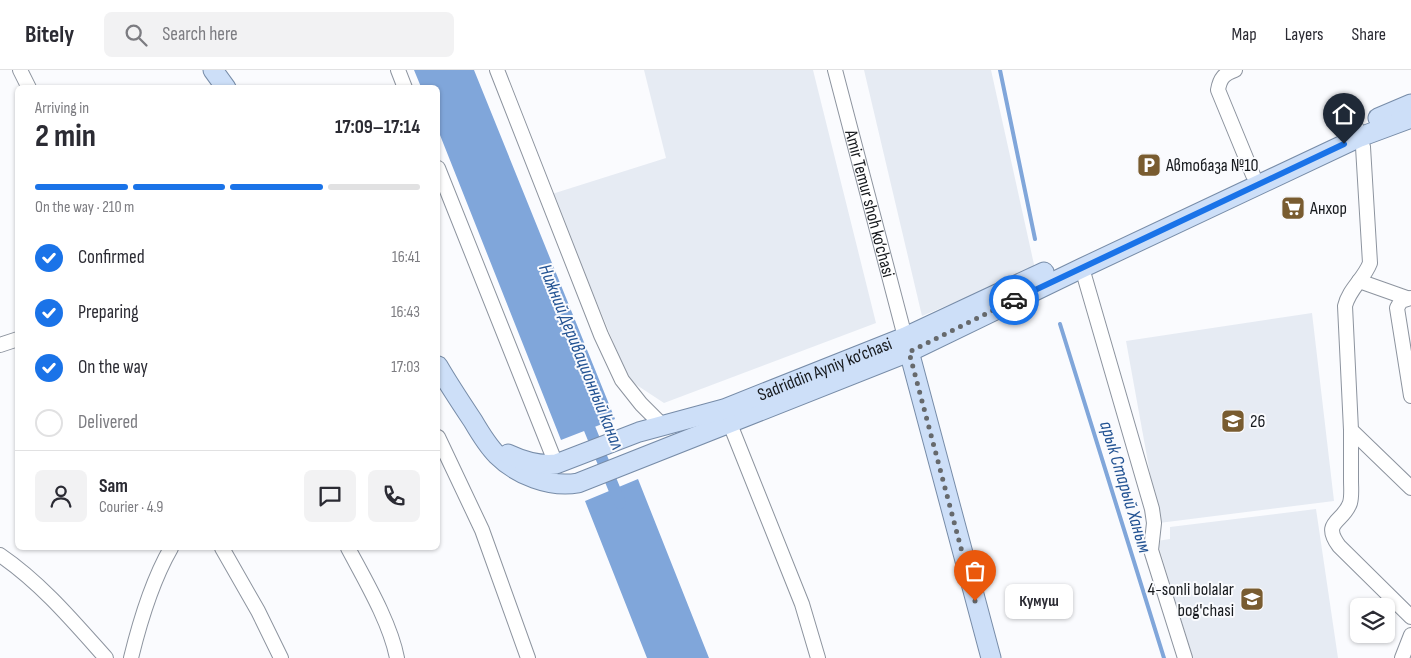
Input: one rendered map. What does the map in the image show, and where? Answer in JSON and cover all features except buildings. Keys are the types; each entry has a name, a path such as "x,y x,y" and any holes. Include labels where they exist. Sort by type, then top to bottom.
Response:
{"main road":[{"path":"213,70 224,85"},
{"name":"Sadriddin Ayniy ko‘chasi","path":"440,369 498,456 523,473 541,480 559,484 578,483 730,424 1082,268 1411,104"},
{"name":"Sadriddin Ayniy ko‘chasi","path":"479,430 487,440 505,453 534,463 549,465 562,462 639,432 724,409 907,344 1253,174 1358,132 1411,118"},
{"name":"Amir Temur shoh ko‘chasi","path":"907,344 991,658"}],"street":[{"path":"20,70 28,85"},
{"path":"398,70 404,85"},
{"path":"497,70 601,335 622,380 641,404 662,425"},
{"name":"Amir Temur shoh ko‘chasi","path":"835,70 907,344"},
{"path":"1235,70 1225,74 1219,81 1218,90 1253,174"},
{"path":"1358,132 1363,147 1370,263 1366,273 1347,296 1345,306 1351,430 1351,499 1345,511 1333,525 1331,532 1332,537 1339,546 1411,618"},
{"path":"440,173 562,462"},
{"path":"1082,268 1152,509 1154,523 1151,550 1185,658"},
{"path":"1360,281 1409,298"},
{"path":"1409,298 1401,301 1397,308 1411,396"},
{"path":"0,345 15,340"},
{"path":"730,424 802,604 818,658"},
{"path":"1351,430 1411,488"},
{"path":"440,441 482,530 528,658"},
{"path":"131,658 149,599 162,565 171,550"},
{"path":"223,550 258,611 281,658"},
{"path":"349,550 376,602 395,648 397,658"},
{"path":"0,555 14,564 51,597 106,658"},
{"path":"1402,658 1411,634"}],"shaded area":[{"path":"644,70 813,70 876,323 664,403 629,380 552,194 666,158"},
{"path":"864,70 991,70 1035,269 922,316"},
{"name":"26","path":"1312,313 1334,501 1159,523 1126,341"},
{"name":"4-sonli bolalar bog'chasi","path":"1316,509 1338,658 1193,658 1157,541 1170,539 1170,527"}],"water":[{"path":"414,70 474,70 615,419 561,440 440,135 440,85 420,85"},
{"path":"638,479 709,658 647,658 585,501"}],"waterway":[{"name":"арык Старый Ханым","path":"1000,70 1035,239"},
{"name":"арык Старый Ханым","path":"1060,324 1164,658"},
{"name":"Нижний Деривационный канал","path":"584,415 620,503"}],"way so far":[{"path":"975,601 909,352 1014,300"}],"place":[{"name":"Автобаза №10","path":"1149,165"},
{"name":"Анхор","path":"1293,208"},
{"name":"26","path":"1233,421"},
{"name":"4-sonli bolalar bog'chasi","path":"1252,599"},
{"name":"Кумуш","path":"975,601"}],"route":[{"path":"1014,300 1344,144"}]}
